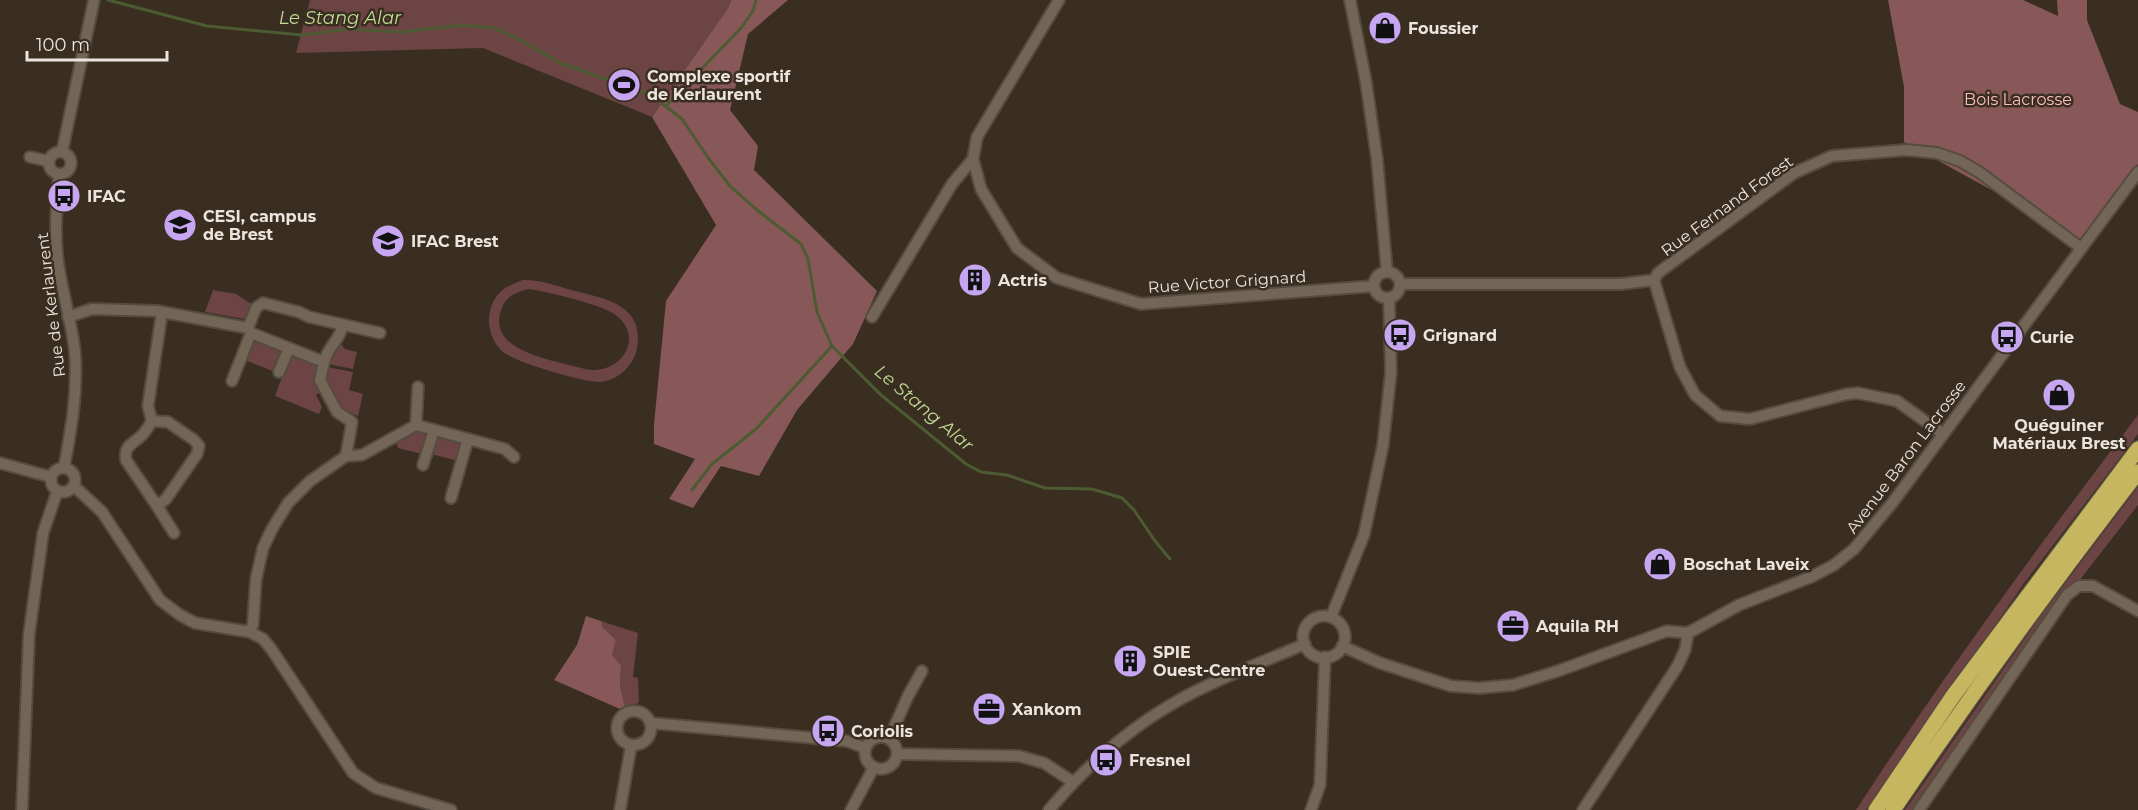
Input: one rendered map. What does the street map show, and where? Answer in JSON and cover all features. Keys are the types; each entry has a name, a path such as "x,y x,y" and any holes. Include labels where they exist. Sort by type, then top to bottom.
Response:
{"highway":[{"path":"1876,810 1953,696 2138,449"},
{"path":"1893,810 2052,584 2138,472"}],"street":[{"path":"62,152 94,0"},
{"path":"872,317 952,184 973,159 977,137 1059,0"},
{"path":"1350,0 1366,82 1377,159 1388,272"},
{"name":"Rue Fernand Forest","path":"1400,285 1621,284 1654,280 1658,273 1794,173 1832,156 1865,152 1906,150 1937,153 1959,161 1979,172 2081,248"},
{"path":"62,152 68,155 70,165 66,172 59,174 52,171 48,161 52,155 62,152"},
{"path":"30,157 48,161"},
{"name":"Rue Victor Grignard","path":"973,159 981,189 1017,248 1057,278 1141,304 1374,286"},
{"name":"Avenue Baron Lacrosse","path":"1342,646 1380,663 1451,686 1479,688 1513,685 1667,631 1688,633 1739,605 1811,577 1834,565 1854,549 1893,502 2138,172"},
{"name":"Rue de Kerlaurent","path":"59,174 56,224 58,258 75,352 76,391 69,450 64,468"},
{"path":"1388,272 1397,278 1400,285 1396,295 1389,298 1380,297 1374,286 1379,275 1388,272"},
{"path":"1654,280 1680,367 1695,395 1720,416 1750,419 1858,393 1897,401 1943,434"},
{"path":"1331,617 1364,536 1383,445 1391,372 1389,298"},
{"path":"232,381 256,308 263,303 380,333"},
{"path":"68,316 92,309 162,312 249,330 324,362"},
{"path":"152,421 148,406 162,312"},
{"path":"344,325 340,337 327,348 320,380 337,412 352,422 346,456"},
{"path":"279,372 289,348"},
{"path":"416,425 418,387"},
{"path":"152,421 141,436 129,444 125,452 126,460 174,533"},
{"path":"152,421 168,422 199,446 197,454 166,499 157,506"},
{"path":"250,632 253,624 258,568 263,548 279,516 310,481 346,456 362,455 416,425 505,449 514,457"},
{"path":"423,465 434,430"},
{"path":"451,498 468,440"},
{"path":"0,463 51,479"},
{"path":"64,468 74,475 74,486 69,491 57,492 52,487 51,479 56,470 64,468"},
{"path":"74,486 102,512 160,600 195,623 250,632 263,639 353,773 376,789 452,810"},
{"path":"22,810 29,635 44,533 57,492"},
{"path":"1919,810 2067,595 2079,586 2092,586 2138,611"},
{"path":"1324,616 1331,617 1343,629 1345,635 1342,646 1335,654 1325,657 1312,654 1305,644 1304,631 1312,620 1324,616"},
{"path":"1583,810 1677,667 1685,650 1688,633"},
{"path":"1049,810 1073,782 1116,743 1151,717 1232,675 1305,644"},
{"path":"1311,810 1320,785 1325,657"},
{"path":"889,739 922,671"},
{"path":"634,710 647,716 651,723 651,732 647,740 631,746 623,742 616,727 619,718 625,712 634,710"},
{"path":"651,723 847,741 865,748"},
{"path":"878,736 889,739 896,748 897,754 891,765 886,768 874,767 868,763 865,756 867,743 878,736"},
{"path":"620,810 631,746"},
{"path":"897,754 1019,756 1044,763 1073,782"},
{"path":"852,810 874,767"}],"shaded area":[{"name":"Complexe sportif de Kerlaurent","path":"310,0 731,0 728,8 652,117 483,48 296,53"},
{"path":"522,280 540,281 596,296 628,312 635,322 638,333 637,348 634,358 621,374 601,382 590,381 534,366 503,352 492,337 490,310 498,294","holes":["530,289 589,303 617,316 629,336 624,355 616,363 594,370 539,357 512,344 503,334 499,323 502,308 509,297"]},
{"path":"213,290 236,294 251,304 245,319 205,312"},
{"path":"256,339 281,349 283,353 275,372 245,360 252,341"},
{"path":"340,343 345,349 357,352 353,369 328,364 331,350"},
{"path":"294,354 316,363 319,368 322,391 316,395 322,407 319,414 275,396 290,356"},
{"path":"327,367 353,372 349,390 363,394 358,416 341,409 325,379"},
{"path":"2138,415 2138,434 2025,582 1866,810 1856,810 1923,709 1993,610"},
{"path":"418,430 426,432 428,436 422,454 398,448 396,442"},
{"path":"440,435 459,441 462,447 458,461 431,454 436,437"},
{"path":"2138,487 2138,505 2079,581 2057,603 1914,810 1905,810 2042,614"},
{"path":"601,621 638,633 633,677 638,678 639,703 625,707 620,687 621,665 612,655 616,640 601,627"}],"green space":[{"path":"731,0 788,0 748,34 730,110 758,146 754,170 877,291 853,344 797,410 759,476 721,466 693,508 669,499 695,459 654,444 654,424 666,301 716,225 652,117 728,8"},
{"name":"Bois Lacrosse","path":"1888,0 2023,0 2058,16 2057,0 2087,0 2087,20 2120,104 2138,112 2138,164 2081,239 1904,142 1904,87"},
{"path":"586,616 601,621 602,627 616,640 612,655 621,665 620,686 625,707 620,709 554,680 577,645"}],"waterway":[{"name":"Le Stang Alar","path":"108,0 207,26 302,35 347,29 401,32 463,25 494,28 519,39 560,63 655,98 682,119 730,186 801,244 808,259 817,312 832,346 881,395 966,464 981,472 1007,475 1045,488 1092,489 1122,498 1134,510 1170,559"},
{"path":"666,106 741,28 753,11 756,0"},
{"path":"692,490 711,465 756,429 832,346"}],"place":[{"name":"Foussier","path":"1385,28"},
{"name":"Complexe sportif de Kerlaurent","path":"624,85"},
{"name":"IFAC","path":"64,196"},
{"name":"CESI, campus de Brest","path":"180,225"},
{"name":"IFAC Brest","path":"388,241"},
{"name":"Actris","path":"975,280"},
{"name":"Grignard","path":"1400,335"},
{"name":"Curie","path":"2007,337"},
{"name":"Quéguiner Matériaux Brest","path":"2059,395"},
{"name":"Boschat Laveix","path":"1660,564"},
{"name":"Aquila RH","path":"1513,626"},
{"name":"SPIE Ouest-Centre","path":"1130,661"},
{"name":"Xankom","path":"989,709"},
{"name":"Coriolis","path":"828,731"},
{"name":"Fresnel","path":"1106,760"}]}
